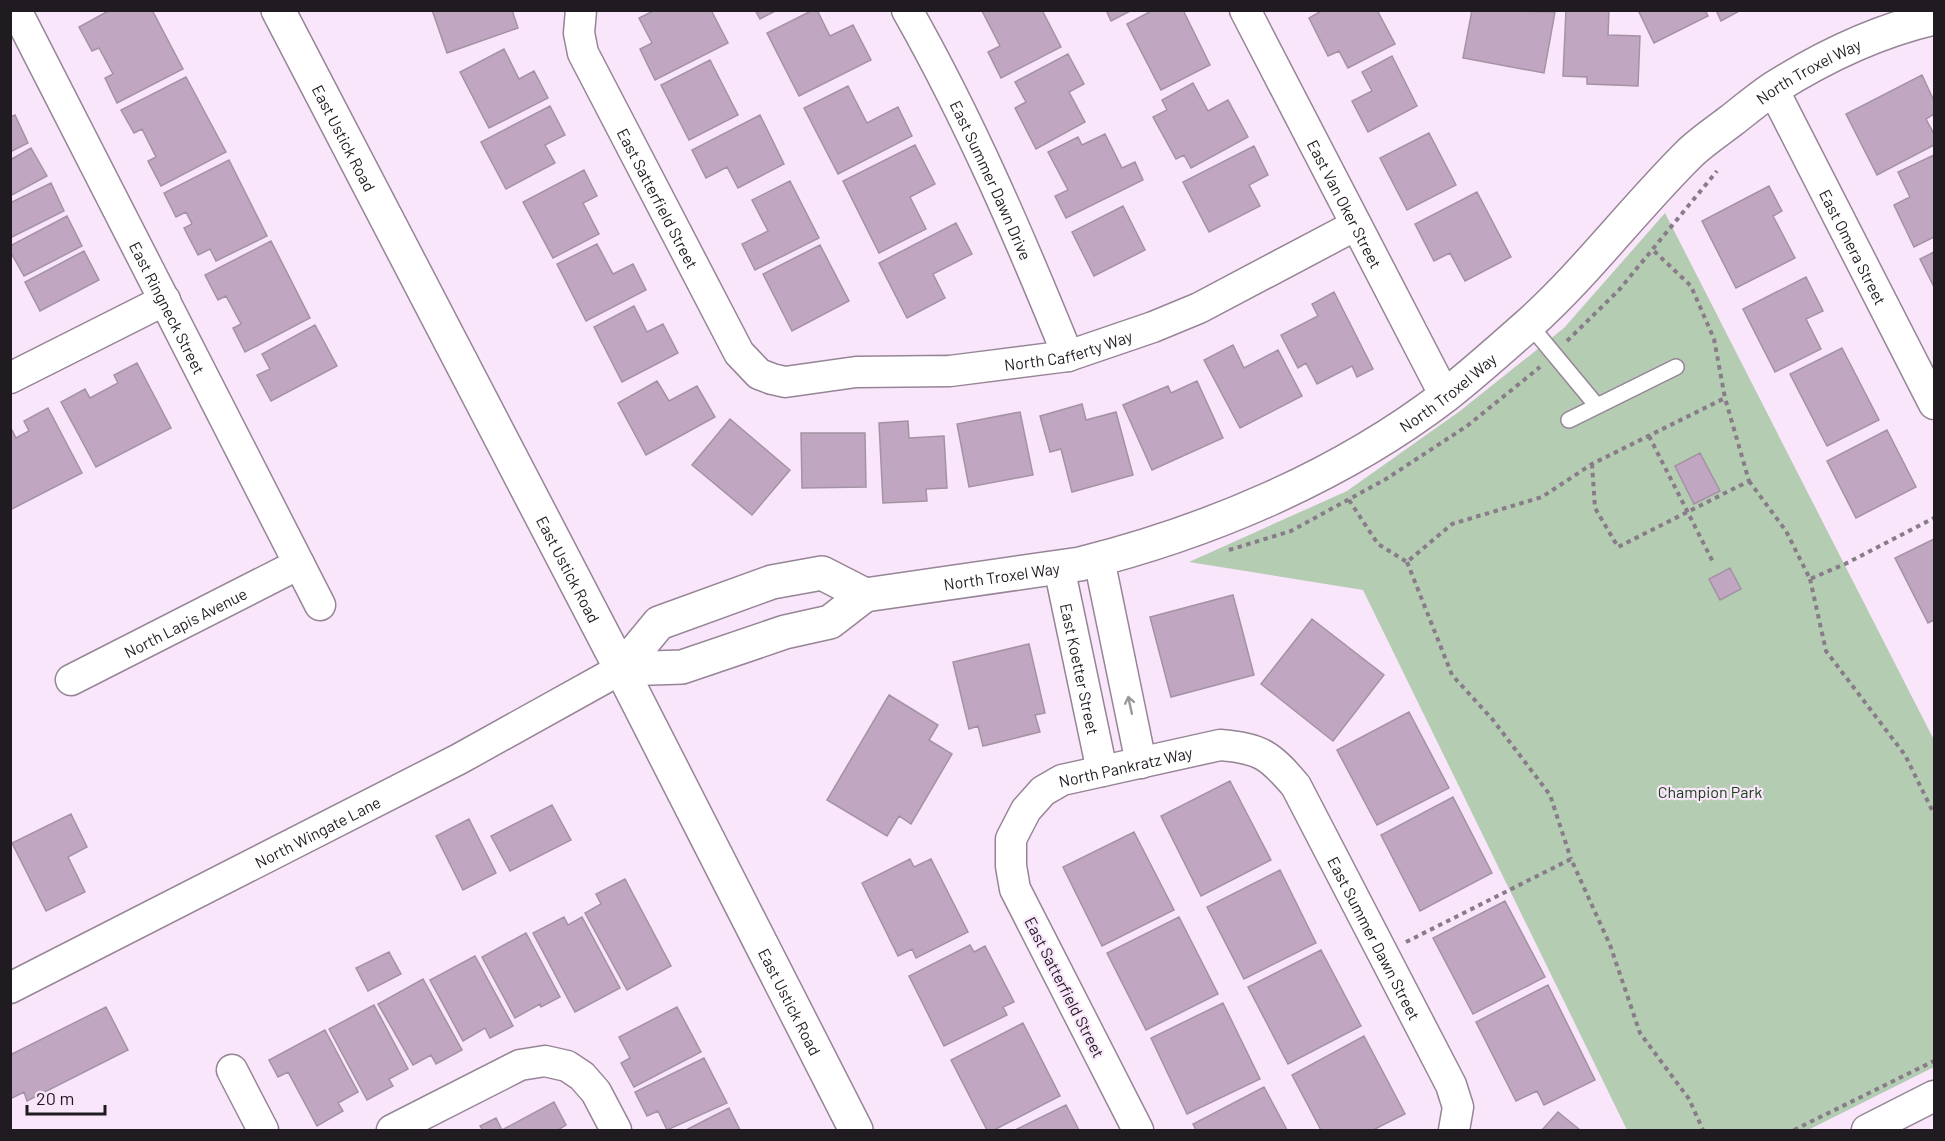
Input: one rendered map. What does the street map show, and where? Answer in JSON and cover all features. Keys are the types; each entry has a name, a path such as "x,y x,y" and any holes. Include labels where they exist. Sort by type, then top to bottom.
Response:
{"street":[{"name":"East Ustick Road","path":"278,10 621,669 856,1131"},
{"name":"East Summer Dawn Drive","path":"907,10 1013,222 1068,356"},
{"name":"East Van Oker Street","path":"1245,10 1444,396"},
{"name":"East Ringneck Street","path":"18,11 320,605"},
{"name":"East Satterfield Street","path":"581,12 579,33 583,53 738,353 759,374"},
{"name":"North Troxel Way","path":"865,594 1059,567 1099,559 1183,535 1269,499 1330,468 1388,434 1444,396 1529,324 1581,274 1644,200 1694,149 1773,89 1847,48 1925,16"},
{"name":"East Omera Street","path":"1773,89 1935,404"},
{"name":"North Cafferty Way","path":"759,374 785,382 856,372 950,371 1068,356 1200,308 1356,225"},
{"path":"10,378 165,300"},
{"path":"1099,559 1142,763"},
{"name":"North Lapis Avenue","path":"71,680 299,564"},
{"name":"East Koetter Street","path":"1059,567 1102,771"},
{"path":"822,573 865,594 830,622 785,632 682,667 621,669 659,624 772,582 822,573"},
{"name":"North Wingate Lane","path":"10,988 459,759 621,669"},
{"name":"North Pankratz Way","path":"1011,839 1026,810 1042,791 1062,780 1220,745 1246,747 1267,757"},
{"name":"East Summer Dawn Street","path":"1267,757 1296,786 1451,1085 1458,1107 1455,1130"},
{"name":"East Satterfield Street","path":"1011,839 1011,866 1016,889 1138,1131"},
{"path":"393,1131 520,1065 546,1061 567,1066 582,1076 596,1092 616,1131"},
{"path":"232,1070 263,1131"},
{"path":"1867,1131 1935,1096"}],"lane":[{"path":"1529,324 1597,406"},
{"path":"1569,420 1676,367"}],"path":[{"path":"1725,398 1749,481 1786,531 1809,579 1826,651 1905,755 1935,814"},
{"path":"1649,436 1713,562"},
{"path":"1592,464 1595,508 1618,547 1749,481"},
{"path":"1809,579 1845,564 1935,518"},
{"path":"1407,562 1452,675 1493,720 1550,795 1571,860 1610,945 1640,1033 1689,1099 1703,1131"},
{"path":"1382,954 1571,860"},
{"path":"1794,1131 1935,1061"}],"green space":[{"name":"Champion Park","path":"1665,213 1934,740 1934,1067 1808,1130 1627,1130 1363,590 1189,562 1347,491 1460,411 1564,328"}],"building":[{"path":"110,10 152,10 183,69 117,103 105,78 113,74 99,48 92,51 79,27"},
{"path":"432,10 512,10 518,28 447,53"},
{"path":"655,10 711,10 728,43 655,80 640,49 652,43 639,18"},
{"path":"755,10 777,10 760,19"},
{"path":"817,10 830,36 853,25 871,60 799,96 767,33"},
{"path":"1042,10 1061,47 1001,78 988,52 1000,46 982,11"},
{"path":"1106,10 1132,10 1111,21"},
{"path":"1153,10 1183,10 1210,65 1161,90 1127,24"},
{"path":"1323,10 1377,10 1395,44 1348,68 1339,51 1328,56 1309,18"},
{"path":"1472,10 1555,12 1544,73 1463,58"},
{"path":"1566,10 1609,10 1608,35 1640,36 1638,86 1587,84 1587,77 1563,76"},
{"path":"1638,10 1705,10 1708,16 1654,43"},
{"path":"1716,10 1741,10 1721,21"},
{"path":"504,49 519,79 534,71 548,98 489,128 460,72"},
{"path":"1068,54 1084,84 1069,92 1085,122 1036,149 1015,108 1026,102 1015,82"},
{"path":"1392,56 1417,106 1368,132 1352,101 1372,91 1362,72"},
{"path":"710,60 738,115 689,140 661,85"},
{"path":"1922,75 1934,101 1934,114 1926,119 1934,134 1934,145 1877,175 1846,114"},
{"path":"186,77 226,152 161,186 148,161 156,157 142,129 134,133 121,110"},
{"path":"1193,83 1208,111 1228,100 1248,137 1191,168 1184,155 1176,159 1153,117 1167,110 1162,100"},
{"path":"848,86 867,123 898,107 912,136 838,174 804,108"},
{"path":"550,106 565,135 545,145 555,163 506,189 481,142"},
{"path":"15,115 28,143 10,152 10,117"},
{"path":"760,115 784,164 738,188 727,167 706,178 692,150"},
{"path":"1429,133 1456,185 1407,210 1380,158"},
{"path":"1105,134 1122,168 1135,162 1143,180 1066,218 1055,196 1068,190 1048,152 1078,137 1082,145"},
{"path":"915,145 935,184 910,197 926,229 879,253 843,181"},
{"path":"1254,146 1268,175 1249,185 1260,206 1209,232 1183,182"},
{"path":"31,148 47,176 10,196 10,160"},
{"path":"1934,155 1934,237 1914,247 1894,205 1910,197 1898,172"},
{"path":"229,160 267,236 216,261 210,249 198,255 184,228 192,224 186,212 176,217 164,193"},
{"path":"584,170 597,196 583,203 599,234 553,258 523,202"},
{"path":"790,181 819,238 755,270 742,244 768,231 752,200"},
{"path":"51,183 64,211 10,238 10,203"},
{"path":"1769,186 1782,211 1773,216 1795,258 1736,288 1702,221"},
{"path":"1477,192 1511,257 1465,281 1450,253 1434,261 1415,224"},
{"path":"1123,206 1145,250 1094,276 1072,232"},
{"path":"67,216 82,246 24,276 10,251 10,246"},
{"path":"956,223 972,254 933,274 945,298 907,318 879,263"},
{"path":"271,241 310,318 245,352 233,328 241,324 226,296 218,300 205,275"},
{"path":"597,244 613,274 633,264 646,290 586,321 557,264"},
{"path":"820,245 849,301 792,331 763,274"},
{"path":"84,251 99,280 40,311 25,282"},
{"path":"1934,252 1934,287 1920,259"},
{"path":"1806,277 1823,311 1806,319 1821,349 1775,372 1743,309"},
{"path":"1334,292 1373,369 1357,377 1352,366 1317,384 1306,363 1298,368 1281,335 1318,316 1312,304"},
{"path":"634,306 647,332 663,324 678,353 622,382 594,327"},
{"path":"315,325 337,366 271,401 257,375 270,369 262,354"},
{"path":"1233,345 1244,368 1278,350 1302,396 1240,428 1204,360"},
{"path":"1842,348 1879,420 1827,446 1790,374"},
{"path":"137,363 171,428 96,467 61,402 85,389 90,398 118,383 114,375"},
{"path":"657,381 669,401 697,386 715,417 646,455 618,403"},
{"path":"1197,381 1223,438 1152,470 1123,405 1168,386 1171,393"},
{"path":"1082,404 1086,420 1116,412 1133,475 1072,492 1061,449 1050,452 1040,416"},
{"path":"48,408 82,473 10,510 10,430 16,438 29,431 24,421"},
{"path":"1020,412 1033,475 969,487 957,424"},
{"path":"730,419 790,470 752,515 692,465"},
{"path":"908,421 909,438 944,436 947,488 926,489 927,501 883,503 879,423"},
{"path":"1887,430 1916,487 1856,518 1827,461"},
{"path":"801,433 865,433 866,487 802,488"},
{"path":"1700,453 1720,491 1694,504 1675,466"},
{"path":"1934,539 1934,620 1928,623 1895,558"},
{"path":"1730,568 1741,589 1720,600 1709,579"},
{"path":"1233,595 1254,675 1171,697 1150,617"},
{"path":"1312,619 1384,675 1333,741 1261,684"},
{"path":"1029,644 1045,713 1035,715 1040,732 983,746 978,726 969,729 953,662"},
{"path":"889,695 938,725 929,740 952,754 911,824 899,816 887,836 827,800"},
{"path":"1409,712 1449,788 1377,825 1337,750"},
{"path":"1230,781 1271,860 1201,896 1161,816"},
{"path":"1453,797 1492,873 1420,911 1381,835"},
{"path":"552,805 571,840 510,871 491,836"},
{"path":"71,814 87,847 68,857 85,892 46,911 12,843"},
{"path":"469,819 496,873 463,890 436,836"},
{"path":"1134,832 1174,910 1102,946 1063,867"},
{"path":"910,859 914,867 931,859 968,932 916,958 912,949 898,956 862,883"},
{"path":"1280,870 1316,943 1244,979 1207,907"},
{"path":"625,879 671,966 627,990 585,913 601,904 596,894"},
{"path":"1505,901 1545,977 1473,1014 1433,938"},
{"path":"564,917 568,925 582,917 620,988 575,1012 533,933"},
{"path":"1179,917 1218,994 1146,1030 1107,953"},
{"path":"526,933 560,997 541,1007 540,1004 515,1018 482,957"},
{"path":"970,945 974,952 985,946 1014,1002 1003,1007 1007,1015 944,1046 909,976"},
{"path":"1321,950 1361,1026 1288,1064 1248,987"},
{"path":"389,952 401,974 368,991 356,968"},
{"path":"475,956 513,1026 490,1038 485,1028 463,1041 430,980"},
{"path":"423,979 462,1050 436,1064 431,1055 413,1065 378,1004"},
{"path":"1548,985 1595,1080 1544,1105 1537,1091 1516,1101 1476,1022"},
{"path":"1223,1003 1260,1079 1187,1114 1151,1038"},
{"path":"374,1005 408,1069 389,1079 393,1086 367,1100 329,1029"},
{"path":"106,1007 128,1050 27,1101 24,1092 10,1099 10,1055"},
{"path":"677,1007 701,1052 634,1087 621,1063 630,1058 619,1037"},
{"path":"1023,1023 1060,1096 994,1130 987,1130 951,1060"},
{"path":"325,1030 358,1092 338,1103 343,1111 317,1126 288,1072 278,1077 269,1060"},
{"path":"1364,1036 1405,1114 1373,1130 1321,1130 1292,1075"},
{"path":"704,1058 727,1103 667,1130 658,1111 647,1116 635,1092"},
{"path":"1264,1087 1287,1130 1196,1130 1193,1124"},
{"path":"554,1102 566,1125 558,1130 502,1130"},
{"path":"1066,1105 1079,1130 1015,1130"},
{"path":"729,1108 740,1130 686,1130"},
{"path":"1558,1112 1580,1130 1542,1130"},
{"path":"496,1118 502,1130 483,1130 480,1126"}]}
